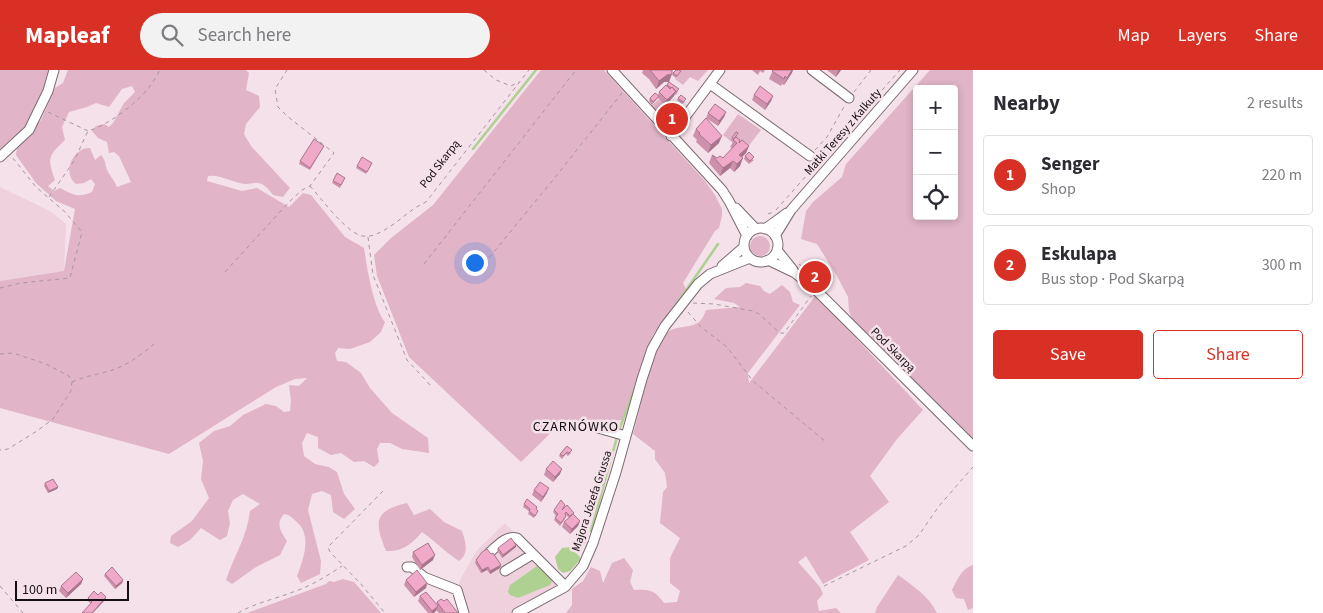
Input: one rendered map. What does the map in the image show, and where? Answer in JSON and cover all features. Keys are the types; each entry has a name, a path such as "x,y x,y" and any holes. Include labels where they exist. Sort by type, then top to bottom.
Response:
{"street":[{"path":"4,154 29,130 48,91 54,70"},
{"path":"612,70 714,181 729,201 746,236 744,247 750,258 761,262 768,260 777,250 775,236 761,229 729,201"},
{"path":"671,136 720,70"},
{"path":"812,70 849,98"},
{"name":"Matki Teresy z Kalkuty","path":"775,236 791,210 914,70"},
{"path":"710,84 810,156"},
{"name":"Matki Teresy z Kalkuty","path":"761,229 774,223 791,210"},
{"path":"746,236 761,229"},
{"name":"Majora Józefa Grussa","path":"517,613 565,586 583,566 593,543 652,349 665,326 698,284 718,270 744,247"},
{"name":"Pod Skarpą","path":"777,250 795,273 816,290 973,446"},
{"name":"Majora Józefa Grussa","path":"718,270 750,258"},
{"name":"Pod Skarpą","path":"768,260 795,273"},
{"path":"598,428 626,436"},
{"path":"489,553 507,538 517,538 565,586"},
{"path":"505,571 533,554"},
{"path":"407,568 412,567 424,578 457,590 464,613"}],"path":[{"path":"40,108 88,131 102,127 135,102 147,90 160,70"},
{"path":"224,272 290,201 302,190 310,186 334,152 278,107 275,89 287,70"},
{"path":"484,70 496,80 511,86 522,80"},
{"name":"Pod Skarpą","path":"368,236 372,236 391,226 412,209 426,202 529,70"},
{"path":"424,264 576,70"},
{"path":"810,156 827,137 849,98 871,70"},
{"path":"764,216 774,212 794,191 900,70"},
{"path":"479,270 627,87"},
{"path":"48,197 74,161 88,131"},
{"path":"0,288 20,283 70,278 82,232 65,212 36,187 4,154"},
{"path":"310,186 349,229 361,236 368,236 373,275 407,360 431,386"},
{"path":"768,214 774,223"},
{"path":"682,303 714,304 754,311 780,333 784,333 816,290"},
{"path":"682,303 701,327 727,347 754,381 826,442"},
{"path":"72,382 84,376 116,369 133,360 154,344"},
{"path":"0,354 13,353 46,364 69,376 72,382 71,391 53,419 8,448 0,450"},
{"path":"824,586 906,546 918,535 939,506 973,467"},
{"path":"383,492 328,547 330,552 385,613"},
{"path":"238,613 251,606 324,578 343,565"},
{"path":"0,586 23,613"}],"shaded area":[{"path":"0,70 54,70 29,130 8,151 0,150"},
{"path":"68,70 246,70 249,73 246,90 259,96 260,107 246,124 244,134 251,146 290,188 283,197 273,195 265,186 258,183 246,184 213,176 208,176 207,181 242,191 257,188 289,207 303,193 311,195 345,237 364,248 374,297 385,322 381,332 370,342 350,349 338,348 335,353 337,361 346,362 361,373 370,388 392,413 428,438 429,453 402,449 390,443 380,443 377,449 379,462 374,467 364,461 354,462 341,453 331,455 318,448 318,437 307,433 302,443 304,456 315,464 329,467 337,472 344,494 355,509 344,519 333,512 331,495 322,491 312,494 308,510 321,561 320,574 301,583 297,576 305,549 305,535 298,523 290,516 284,514 279,525 287,541 280,555 256,567 232,584 226,580 243,538 250,511 260,504 243,494 233,500 228,511 230,523 227,536 220,540 201,528 190,540 178,547 170,543 171,536 192,521 209,498 201,479 203,461 199,443 214,431 230,426 243,415 266,404 276,406 284,412 290,411 289,385 299,386 307,378 295,379 276,387 169,454 0,408 0,281 64,271 75,209 56,201 36,183 16,155 17,147 41,120 55,88 63,83","holes":["132,86 135,92 124,103 109,127 104,124 96,126 92,131 98,138 107,142 109,153 114,152 119,156 131,182 117,187 101,155 95,160 90,148 84,149 75,156 71,161 70,173 76,184 84,183 91,179 95,184 92,192 76,195 60,188 54,191 48,186 55,180 50,162 52,154 65,140 62,127 69,112 96,103 109,107 122,89"]},
{"path":"541,70 604,70 705,181 722,209 722,216 719,228 715,231 683,283 686,289 653,335 623,420 563,421 521,462 409,357 377,276 374,255 391,238 433,205"},
{"path":"677,70 708,70 698,81 690,77 683,85 675,79 680,74"},
{"path":"930,70 973,70 973,440 853,322 849,311 848,297 817,244 801,239 806,211 813,202 842,177 846,164 913,89 913,220 958,220 958,85 917,85"},
{"path":"659,99 670,100 680,109 675,115 666,117 664,120 651,106"},
{"path":"738,114 761,130 744,152 723,135"},
{"path":"0,187 50,211 66,224 64,271 0,281"},
{"path":"760,236 767,239 770,246 767,253 760,256 753,253 750,246 753,239"},
{"path":"746,283 760,286 770,294 782,285 790,292 793,302 800,305 748,373 749,383 816,295 923,410 897,439 870,476 889,502 850,532 869,560 823,584 806,556 798,562 820,587 823,594 817,601 819,611 836,608 841,613 566,613 572,605 572,589 583,581 591,567 600,571 603,583 612,563 624,558 633,570 630,582 634,590 651,591 658,595 664,603 677,602 680,591 670,583 670,558 680,538 660,523 663,492 667,487 665,473 655,459 655,451 633,434 651,367 666,334 674,329 697,323 702,319 706,310 740,307 734,303 714,299 726,288 740,287"},
{"path":"407,503 414,515 430,509 444,522 462,531 466,551 459,561 422,532 402,549 386,551 380,532 380,519 388,510"},
{"path":"505,523 565,587 517,613 464,613 457,590 461,578 477,550"},
{"path":"570,547 580,557 580,560 570,571 563,573 558,569 555,557 562,548"},
{"path":"540,564 553,579 550,585 518,598 510,595 508,592 510,585"},
{"path":"973,565 973,608 968,610 964,599 956,598 952,590 963,572"},
{"path":"898,575 925,596 937,613 875,613"},
{"path":"343,579 354,582 381,613 247,613 326,584 329,581 334,582"}],"building":[{"path":"650,70 672,70 672,74 659,81"},
{"path":"676,70 681,71 677,76 673,73"},
{"path":"773,70 792,70 787,78 785,76 784,79"},
{"path":"669,82 679,89 676,92 667,85"},
{"path":"666,85 676,91 667,100 659,92"},
{"path":"760,86 773,96 767,104 754,95"},
{"path":"655,93 659,96 653,102 650,98"},
{"path":"681,95 686,99 683,102 678,98"},
{"path":"715,104 726,112 719,121 708,113"},
{"path":"676,110 676,113 679,113 679,117 669,118 667,116 667,112"},
{"path":"706,118 722,136 711,145 696,129"},
{"path":"736,132 738,133 734,139 732,138"},
{"path":"736,137 740,140 739,143 742,140 749,146 739,155 743,158 737,164 733,161 723,168 712,155 717,158 720,156 723,158 737,143 733,140"},
{"path":"314,139 324,146 310,168 300,161"},
{"path":"749,152 754,157 750,161 745,156"},
{"path":"362,157 372,163 367,172 357,166"},
{"path":"337,173 345,178 341,185 333,181"},
{"path":"567,446 572,450 563,456 560,454"},
{"path":"553,461 562,469 555,477 546,469"},
{"path":"53,479 58,487 49,491 45,483"},
{"path":"540,482 549,488 543,497 534,490"},
{"path":"527,499 537,507 538,511 535,516 524,504"},
{"path":"561,500 565,505 562,510 567,505 574,513 570,516 566,512 566,516 561,523 555,518 558,514 554,510"},
{"path":"573,514 580,521 572,529 564,522"},
{"path":"582,534 587,539 582,544 577,539"},
{"path":"511,538 516,545 503,555 498,548"},
{"path":"428,543 435,555 422,565 413,552"},
{"path":"487,549 491,554 493,553 501,565 490,571 488,567 482,570 476,560"},
{"path":"112,567 123,580 116,586 105,574"},
{"path":"417,570 427,583 416,592 406,580"},
{"path":"76,572 83,579 68,593 61,586"},
{"path":"94,591 98,595 101,592 106,597 92,613 82,613 92,602 88,598"},
{"path":"426,592 438,606 432,611 420,596"},
{"path":"441,599 444,601 447,599 458,613 445,613 437,602"}],"waterway":[{"path":"473,149 536,70"},
{"path":"671,312 718,244"},
{"path":"619,430 636,385"},
{"path":"591,531 617,437"}],"place":[{"name":"Senger","path":"672,119"},
{"name":"Eskulapa","path":"815,277"}],"district":[{"name":"CZARNÓWKO","path":"576,427"}]}
